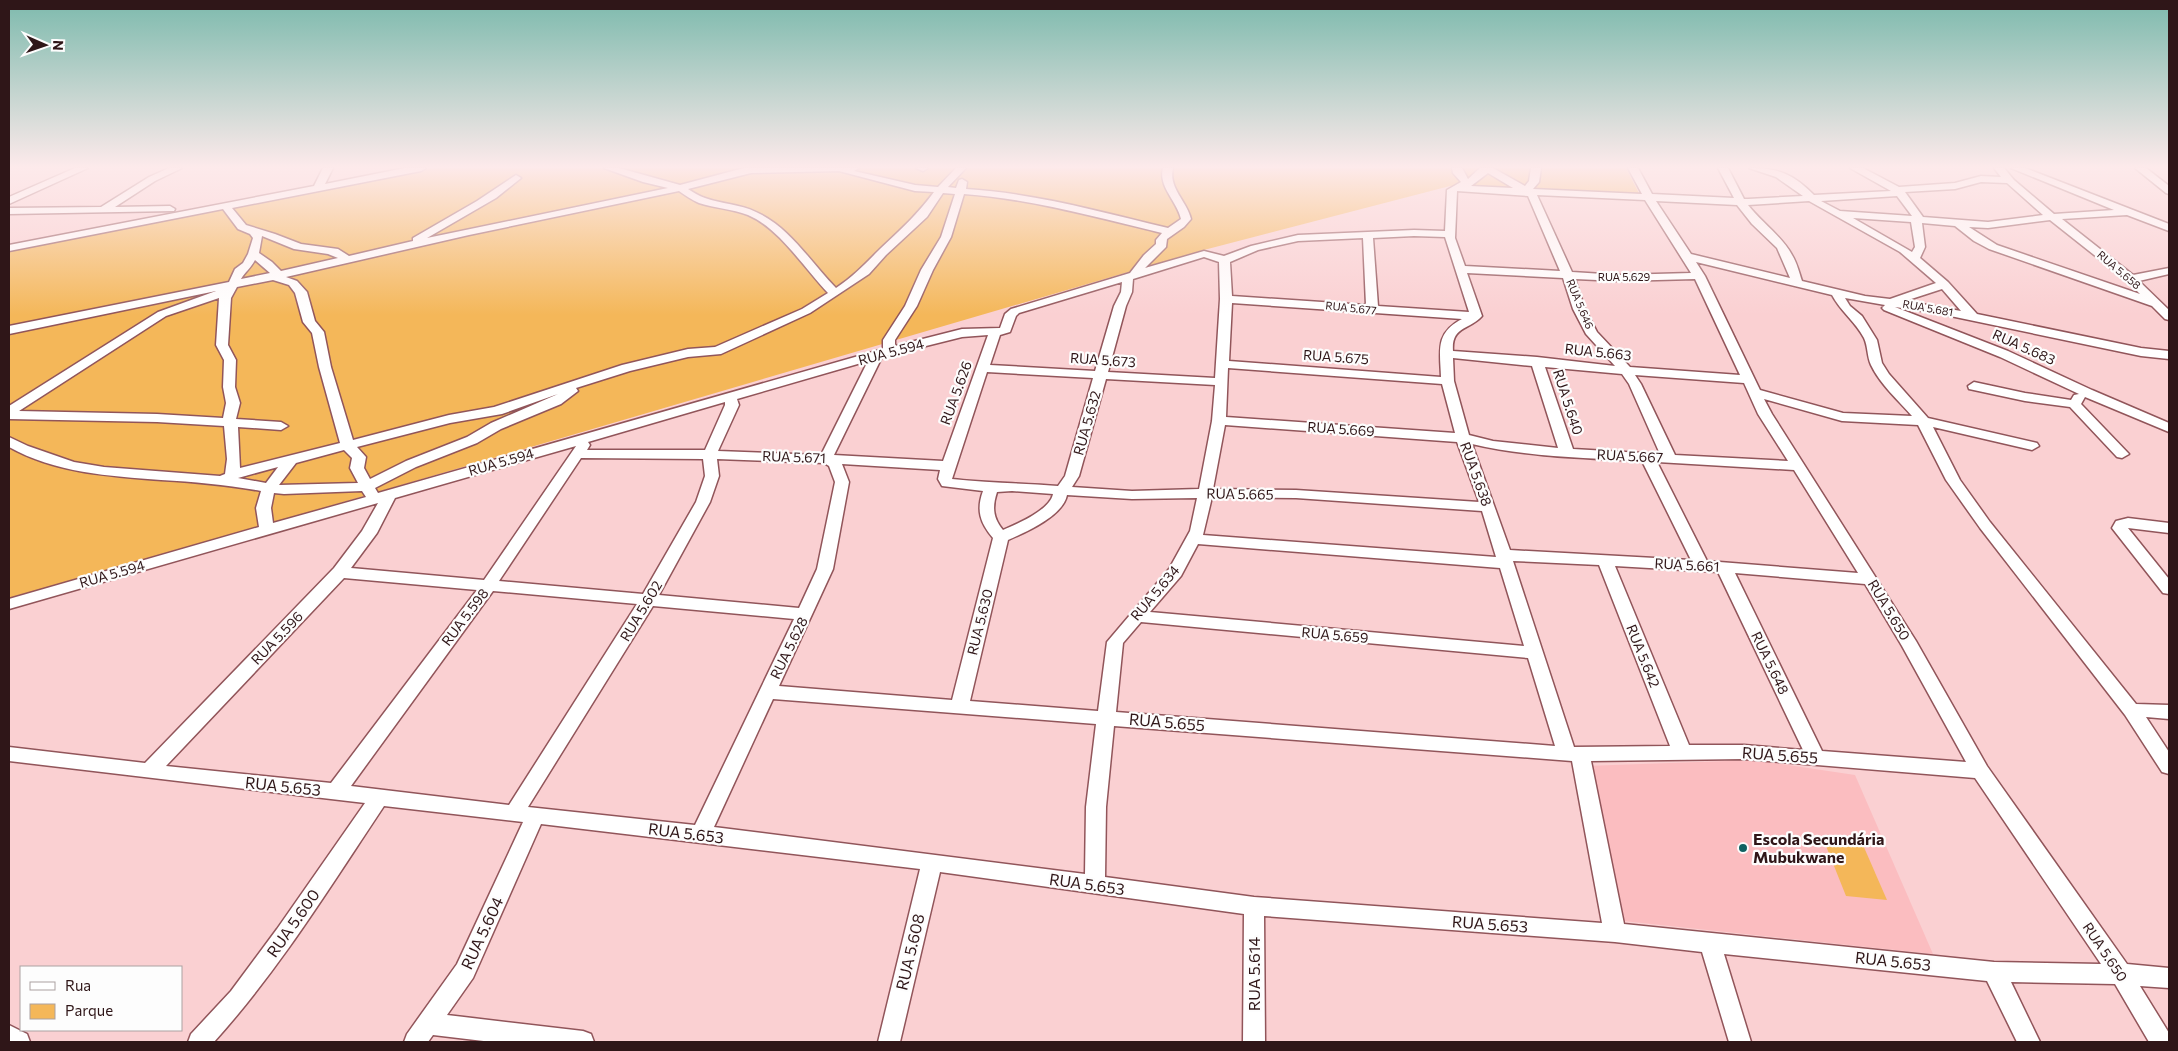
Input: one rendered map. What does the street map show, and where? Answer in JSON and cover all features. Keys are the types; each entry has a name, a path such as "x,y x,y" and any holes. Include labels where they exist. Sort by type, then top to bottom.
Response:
{"street":[{"path":"9,248 162,217"},
{"path":"234,217 242,227 254,232 278,237 299,247 328,250 344,257"},
{"path":"368,255 416,241 453,217"},
{"path":"9,330 232,286 545,217"},
{"path":"759,217 766,221 805,258 815,273 835,293"},
{"path":"227,478 449,419 497,411 626,368 688,353 717,352 774,324 806,312 835,293 865,272 882,253 921,217"},
{"path":"826,458 889,340 911,306 946,237 953,217"},
{"path":"1111,217 1171,232"},
{"path":"1131,276 1162,245 1161,240 1164,236 1182,224 1186,217"},
{"path":"1453,217 1450,234 1476,316"},
{"name":"RUA 5.646","path":"1541,217 1568,276 1579,309 1592,334 1626,370 1635,384 1669,458"},
{"name":"RUA 5.650","path":"1661,217 1699,276 1765,414 1910,645 1980,771 2122,974 2162,1042"},
{"path":"1752,217 1781,246 1787,255 1798,284"},
{"path":"1844,217 1915,258 1944,284 1973,317"},
{"path":"1879,217 1988,225 2052,217"},
{"path":"1915,258 1920,247 1918,220 1916,217"},
{"name":"RUA 5.658","path":"2052,217 2131,278 2169,316"},
{"path":"2143,217 2166,225"},
{"path":"1959,224 1978,239 1993,247 2156,304"},
{"path":"227,478 234,459 229,419 232,403 229,387 230,360 222,345 225,298 241,269 247,265 253,254 258,238 254,232"},
{"path":"995,332 1005,330 1011,314 1015,311 1207,254 1224,260 1255,248 1298,238 1414,232 1450,234"},
{"path":"1368,235 1372,310"},
{"path":"253,254 268,264 276,276 293,283 301,292 308,322 318,332 325,367 348,446 359,457 358,468 376,494"},
{"name":"RUA 5.681","path":"1688,257 1865,299 1892,302 2142,352 2169,355"},
{"name":"RUA 5.634","path":"1095,885 1096,807 1115,642 1175,572 1198,531 1219,421 1226,299 1224,260"},
{"name":"RUA 5.629","path":"1460,269 1619,278 1699,276"},
{"path":"2131,278 2169,272"},
{"name":"RUA 5.632","path":"1001,537 1046,514 1059,501 1061,491 1072,476 1120,306 1126,296 1131,276"},
{"path":"1892,302 1944,284"},
{"path":"9,413 162,314 222,293 232,286"},
{"path":"1837,293 1845,308 1858,320 1871,340 1876,363 1884,376 1923,421 1954,480 1984,525 2131,710 2169,767"},
{"name":"RUA 5.677","path":"1226,299 1476,316"},
{"name":"RUA 5.683","path":"1865,299 2004,354 2087,393 2169,428"},
{"name":"RUA 5.638","path":"1476,316 1456,328 1449,336 1446,344 1448,381 1463,438 1488,507 1534,653 1573,754 1615,933"},
{"name":"RUA 5.594","path":"9,604 267,530 376,494 588,438 883,353 962,333 995,332"},
{"name":"RUA 5.626","path":"948,466 995,332"},
{"name":"RUA 5.663","path":"1446,354 1626,370 1750,385 1842,417 1923,421 2032,446"},
{"name":"RUA 5.640","path":"1537,361 1567,453"},
{"name":"RUA 5.675","path":"1222,364 1448,381"},
{"name":"RUA 5.673","path":"983,368 1221,382"},
{"path":"9,441 23,449 71,466 104,472 227,478 284,490 376,494 411,464 472,440 496,426 556,401 586,382"},
{"path":"1974,386 2026,397 2074,404 2122,454"},
{"path":"2074,404 2075,401 2087,393"},
{"name":"RUA 5.602","path":"514,813 648,600 703,502 712,476 710,454 732,405 730,396"},
{"path":"9,413 230,422 281,426"},
{"name":"RUA 5.669","path":"1219,421 1463,438"},
{"name":"RUA 5.598","path":"336,791 488,586 588,438"},
{"name":"RUA 5.667","path":"1463,438 1493,445 1567,453 1798,466"},
{"name":"RUA 5.671","path":"577,454 710,454 826,458 948,466"},
{"path":"1648,457 1702,566"},
{"name":"RUA 5.628","path":"701,834 767,692 806,614 825,569 842,482 835,464 826,458"},
{"path":"267,530 262,514 269,486 292,460"},
{"path":"948,466 947,483 991,488 985,505 989,524 1001,537"},
{"name":"RUA 5.665","path":"991,488 1012,487 1132,495 1204,493 1296,494 1488,507"},
{"name":"RUA 5.596","path":"150,770 340,572 369,534 376,494"},
{"path":"2169,528 2128,523 2121,524 2120,528 2169,589"},
{"name":"RUA 5.630","path":"959,708 1001,537"},
{"name":"RUA 5.661","path":"1194,539 1296,549 1724,567 1870,579"},
{"name":"RUA 5.642","path":"1605,561 1682,752"},
{"name":"RUA 5.648","path":"1724,567 1816,758"},
{"path":"340,572 806,614"},
{"name":"RUA 5.659","path":"1136,616 1534,653"},
{"name":"RUA 5.655","path":"767,692 1573,754 1744,752 1980,771"},
{"path":"2131,710 2169,712"},
{"name":"RUA 5.653","path":"9,754 150,770 266,786 336,791 379,798 701,834 1254,906 1615,933 1994,972 2122,974 2169,978"},
{"name":"RUA 5.600","path":"199,1042 239,998 286,936 379,798"},
{"name":"RUA 5.604","path":"415,1042 465,971 535,816"},
{"name":"RUA 5.608","path":"889,1042 932,863"},
{"name":"RUA 5.614","path":"1254,906 1254,1042"},
{"path":"1710,942 1740,1042"},
{"path":"1994,972 2029,1042"},
{"path":"429,1024 583,1042"},
{"path":"9,1036 19,1042"}],"shaded area":[{"name":"Escola Secundária Mubukwane","path":"1755,760 1855,775 1933,954 1614,920 1585,766"}],"green space":[{"path":"183,217 1331,217 1200,251 9,600 9,251"},
{"path":"1824,841 1863,845 1887,900 1846,896"}],"place":[{"name":"Escola Secundária Mubukwane","path":"1743,848"}]}
